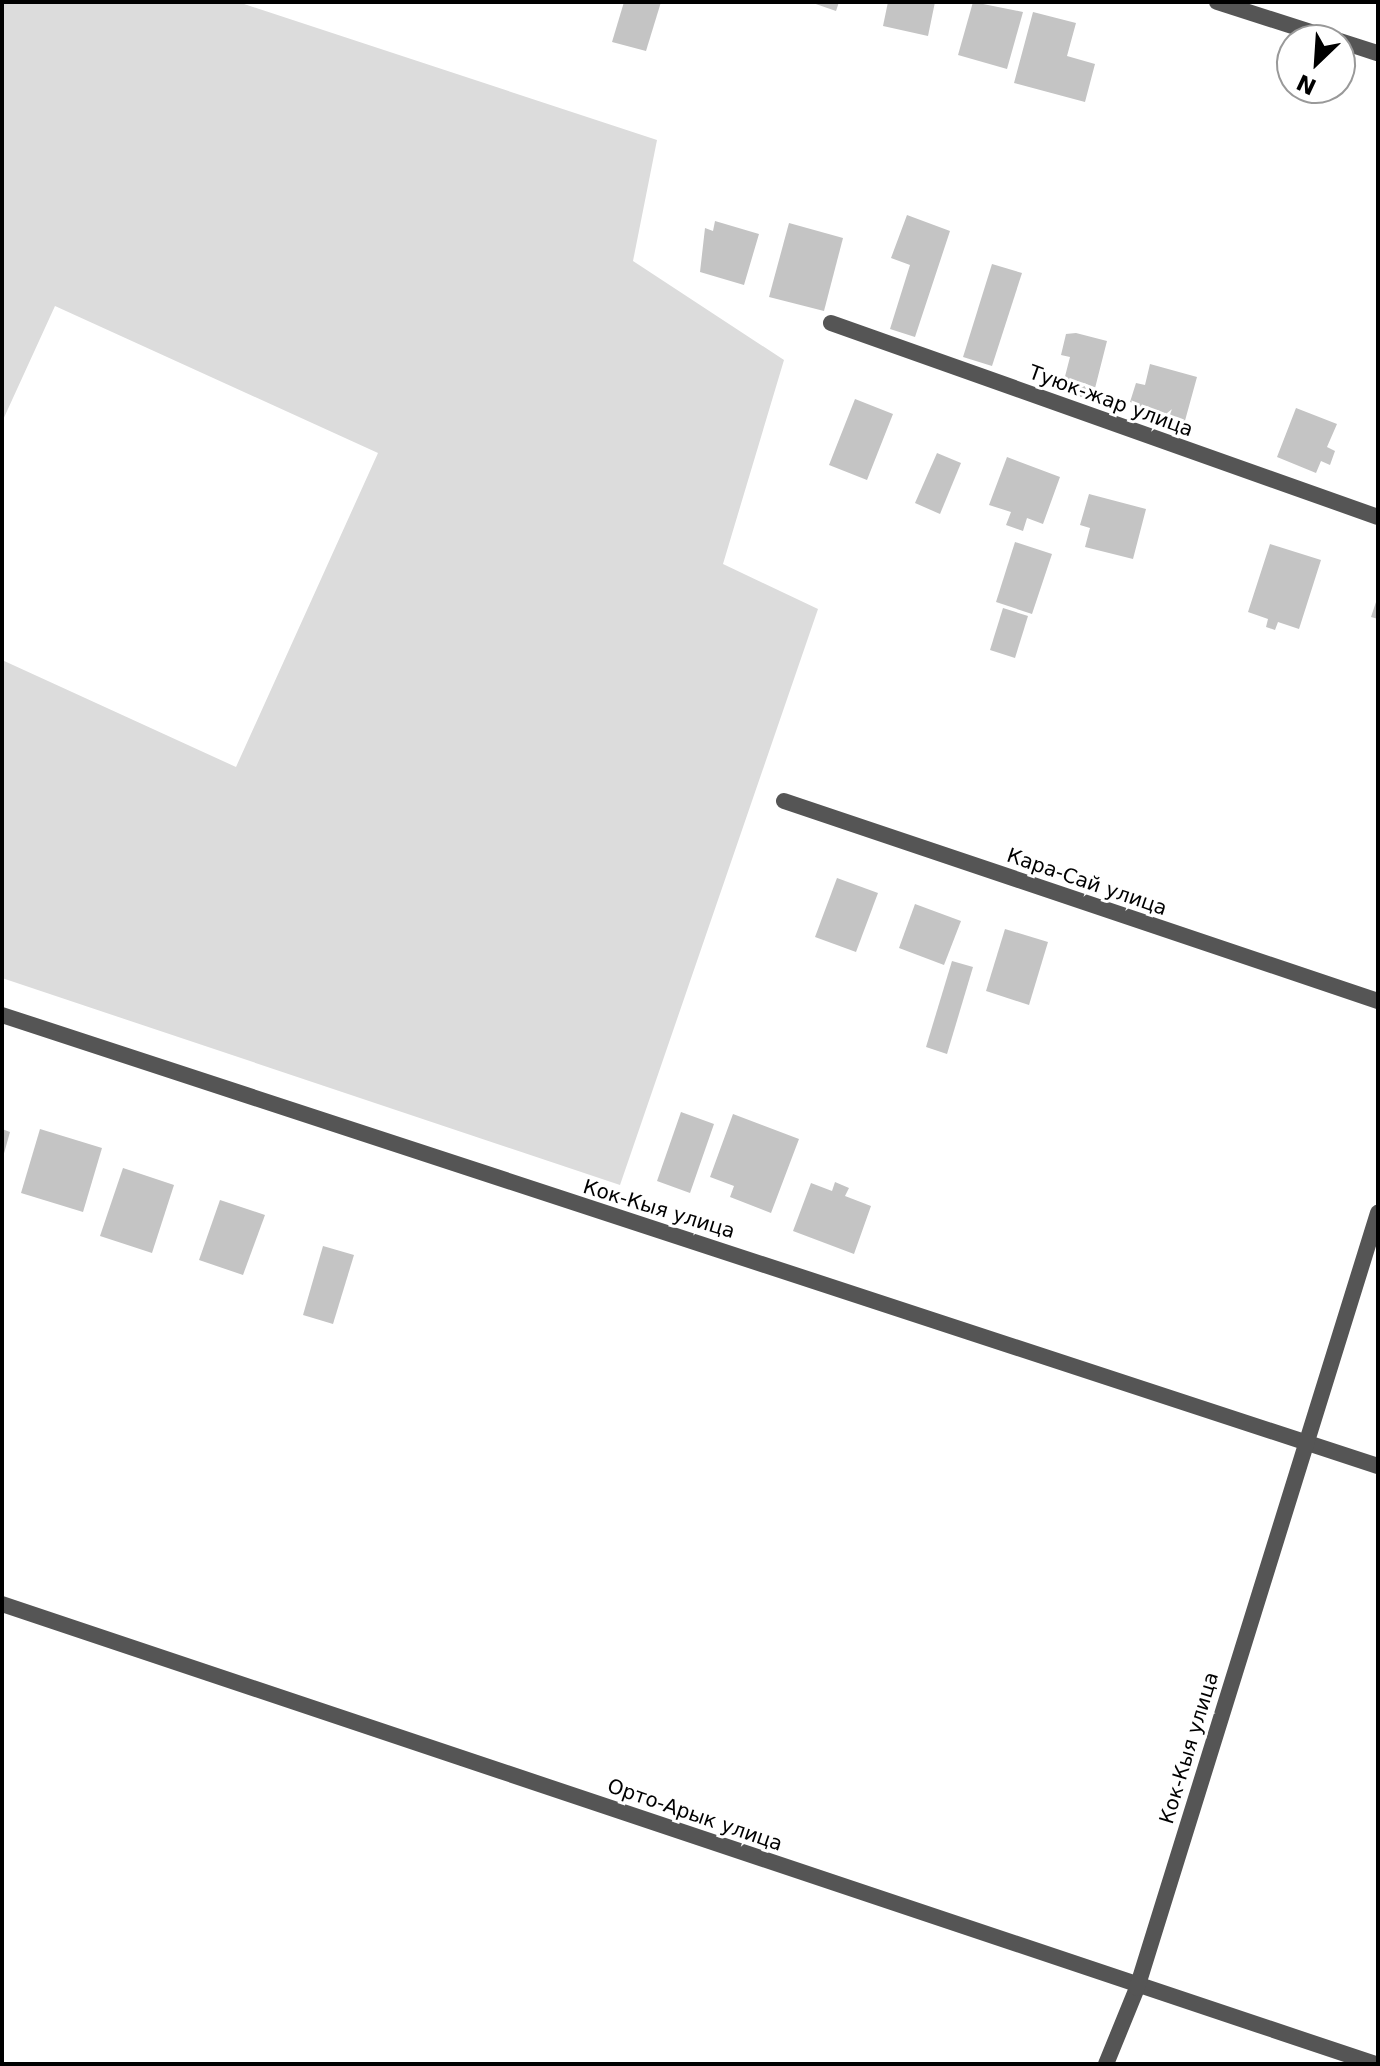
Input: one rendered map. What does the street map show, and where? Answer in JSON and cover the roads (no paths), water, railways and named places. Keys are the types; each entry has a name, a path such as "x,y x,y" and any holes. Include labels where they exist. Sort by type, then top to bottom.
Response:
{"street":[{"path":"1217,2 1285,24"},
{"path":"1356,46 1378,53"},
{"name":"Туюк-жар улица","path":"831,323 1378,517"},
{"name":"Кара-Сай улица","path":"784,801 1378,1001"},
{"name":"Кок-Кыя улица","path":"2,1015 1378,1466"},
{"name":"Кок-Кыя улица","path":"1106,2064 1137,1988 1304,1442 1378,1213"},
{"name":"Орто-Арык улица","path":"2,1604 1137,1988 1375,2064"}]}
